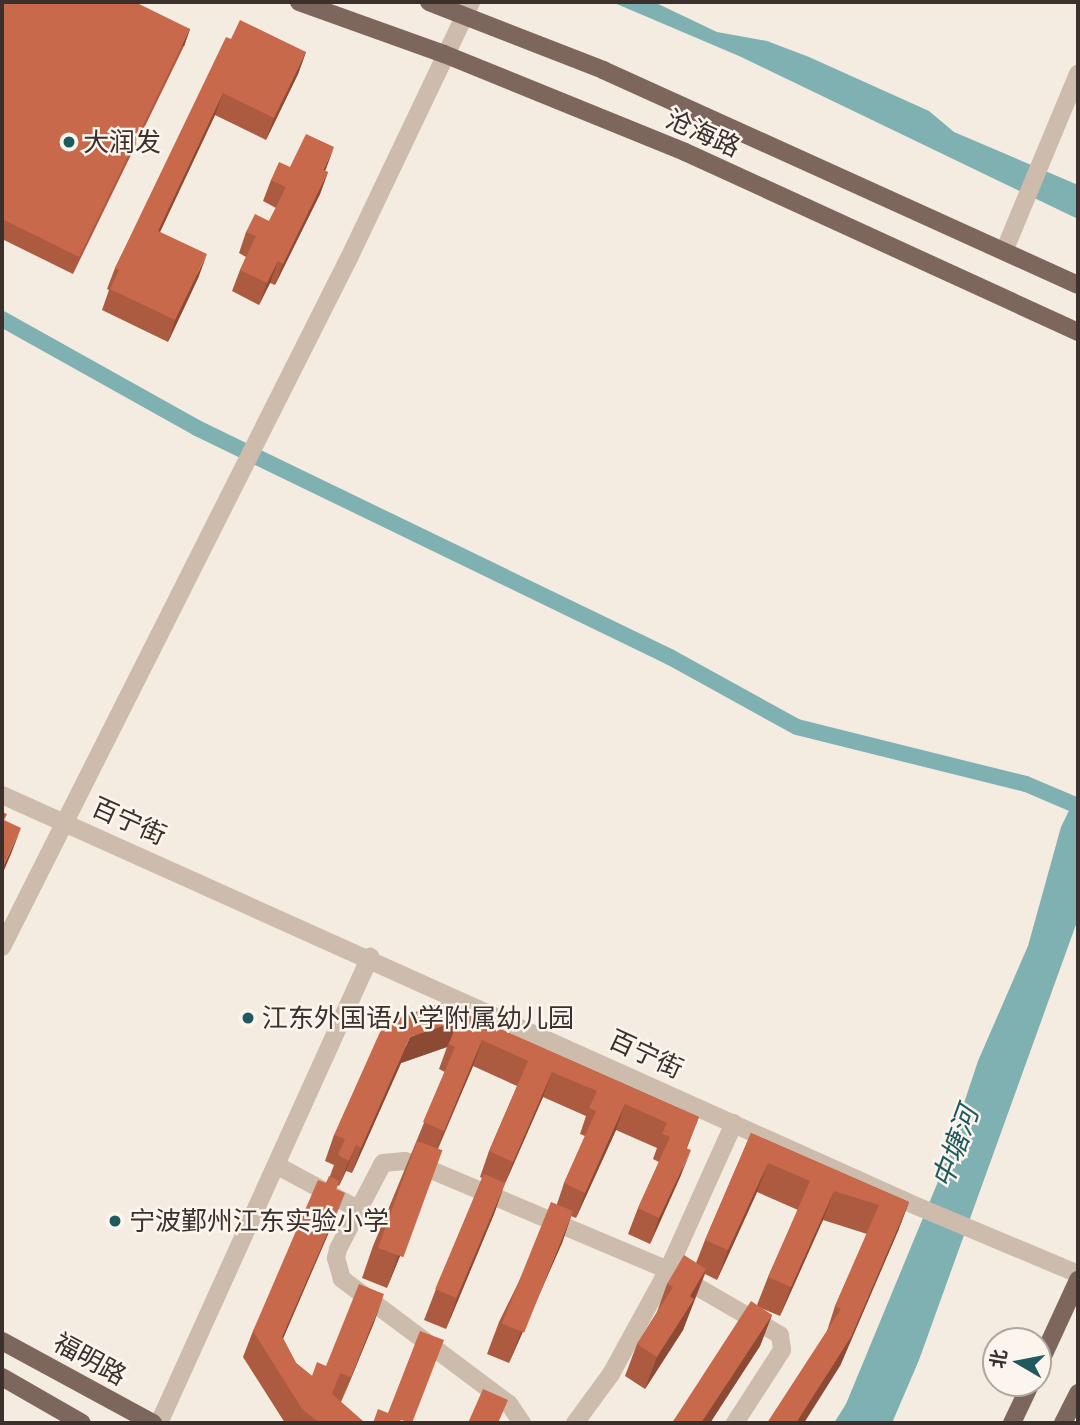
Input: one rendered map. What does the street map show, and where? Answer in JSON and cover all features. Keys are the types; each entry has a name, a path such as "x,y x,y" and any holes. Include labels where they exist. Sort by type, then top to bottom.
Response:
{"main road":[{"name":"沧海路","path":"299,2 444,54 685,152 1078,332"},
{"name":"沧海路","path":"429,2 468,8 1078,285"},
{"path":"1052,1337 1078,1280"},
{"name":"福明路","path":"2,1341 153,1423"},
{"path":"2,1377 82,1423"},
{"path":"1063,1423 1078,1393"},
{"path":"1012,1423 1024,1397"}],"street":[{"path":"2,947 250,454 468,8"},
{"path":"1005,250 1078,74"},
{"name":"百宁街","path":"2,795 370,957 907,1202 1078,1273"},
{"path":"159,1423 370,957"},
{"path":"575,1423 611,1374 668,1270 734,1123"},
{"path":"522,1423 509,1404 342,1279 336,1258 356,1208 383,1163 405,1161 668,1270 780,1335 782,1350 736,1423"},
{"path":"276,1165 356,1208"}],"water":[{"path":"612,2 654,2 717,32 767,41 809,57 929,111 954,132 1078,185 1078,219 739,56"},
{"name":"中塘河","path":"1078,792 1078,919 919,1360 892,1423 834,1423 846,1404 937,1184 978,1061 1028,946 1061,827"}],"building":[{"name":"大润发","path":"2,2 135,2 190,29 79,257 2,219"},
{"path":"240,20 306,52 274,118 223,93 158,231 207,254 175,320 110,289 119,270 115,268 226,37 231,39"},
{"path":"306,134 334,147 323,170 328,172 283,264 278,261 267,283 240,270 256,236 246,232 255,214 269,221 286,187 271,180 279,162 290,167"},
{"path":"2,812 7,814 4,820 21,828 2,869"},
{"path":"441,1003 699,1117 686,1148 691,1150 659,1218 638,1208 670,1137 662,1134 667,1123 625,1104 585,1193 564,1183 596,1111 589,1108 597,1091 552,1072 513,1162 489,1151 528,1061 482,1040 444,1131 423,1122 455,1047 449,1044 458,1021 410,1037 361,1148 356,1145 349,1161 338,1155 345,1139 334,1135 384,1023"},
{"path":"751,1133 909,1202 851,1337 796,1423 767,1423 841,1309 835,1306 879,1205 834,1191 791,1287 768,1277 810,1181 768,1163 728,1250 705,1240"},
{"path":"417,1141 442,1150 403,1257 378,1248"},
{"path":"484,1174 505,1183 456,1298 435,1289"},
{"path":"329,1176 339,1181 336,1189 345,1193 282,1337 296,1363 312,1376 317,1362 326,1366 359,1284 384,1294 351,1377 340,1373 332,1394 365,1423 320,1423 302,1409 253,1331 318,1180 326,1183"},
{"path":"551,1202 573,1211 524,1332 502,1323"},
{"path":"684,1255 706,1269 690,1296 694,1299 657,1357 637,1344 673,1287 667,1284"},
{"path":"751,1301 772,1315 701,1423 672,1423"},
{"path":"420,1331 444,1340 412,1423 401,1420 399,1423 373,1423 378,1409 388,1413"},
{"path":"483,1389 508,1400 498,1423 468,1423"}],"waterway":[{"path":"2,319 197,428 670,657 797,727 1026,784 1078,806"}],"place":[{"name":"大润发","path":"69,142"},
{"name":"江东外国语小学附属幼儿园","path":"248,1018"},
{"name":"宁波鄞州江东实验小学","path":"115,1221"}]}
